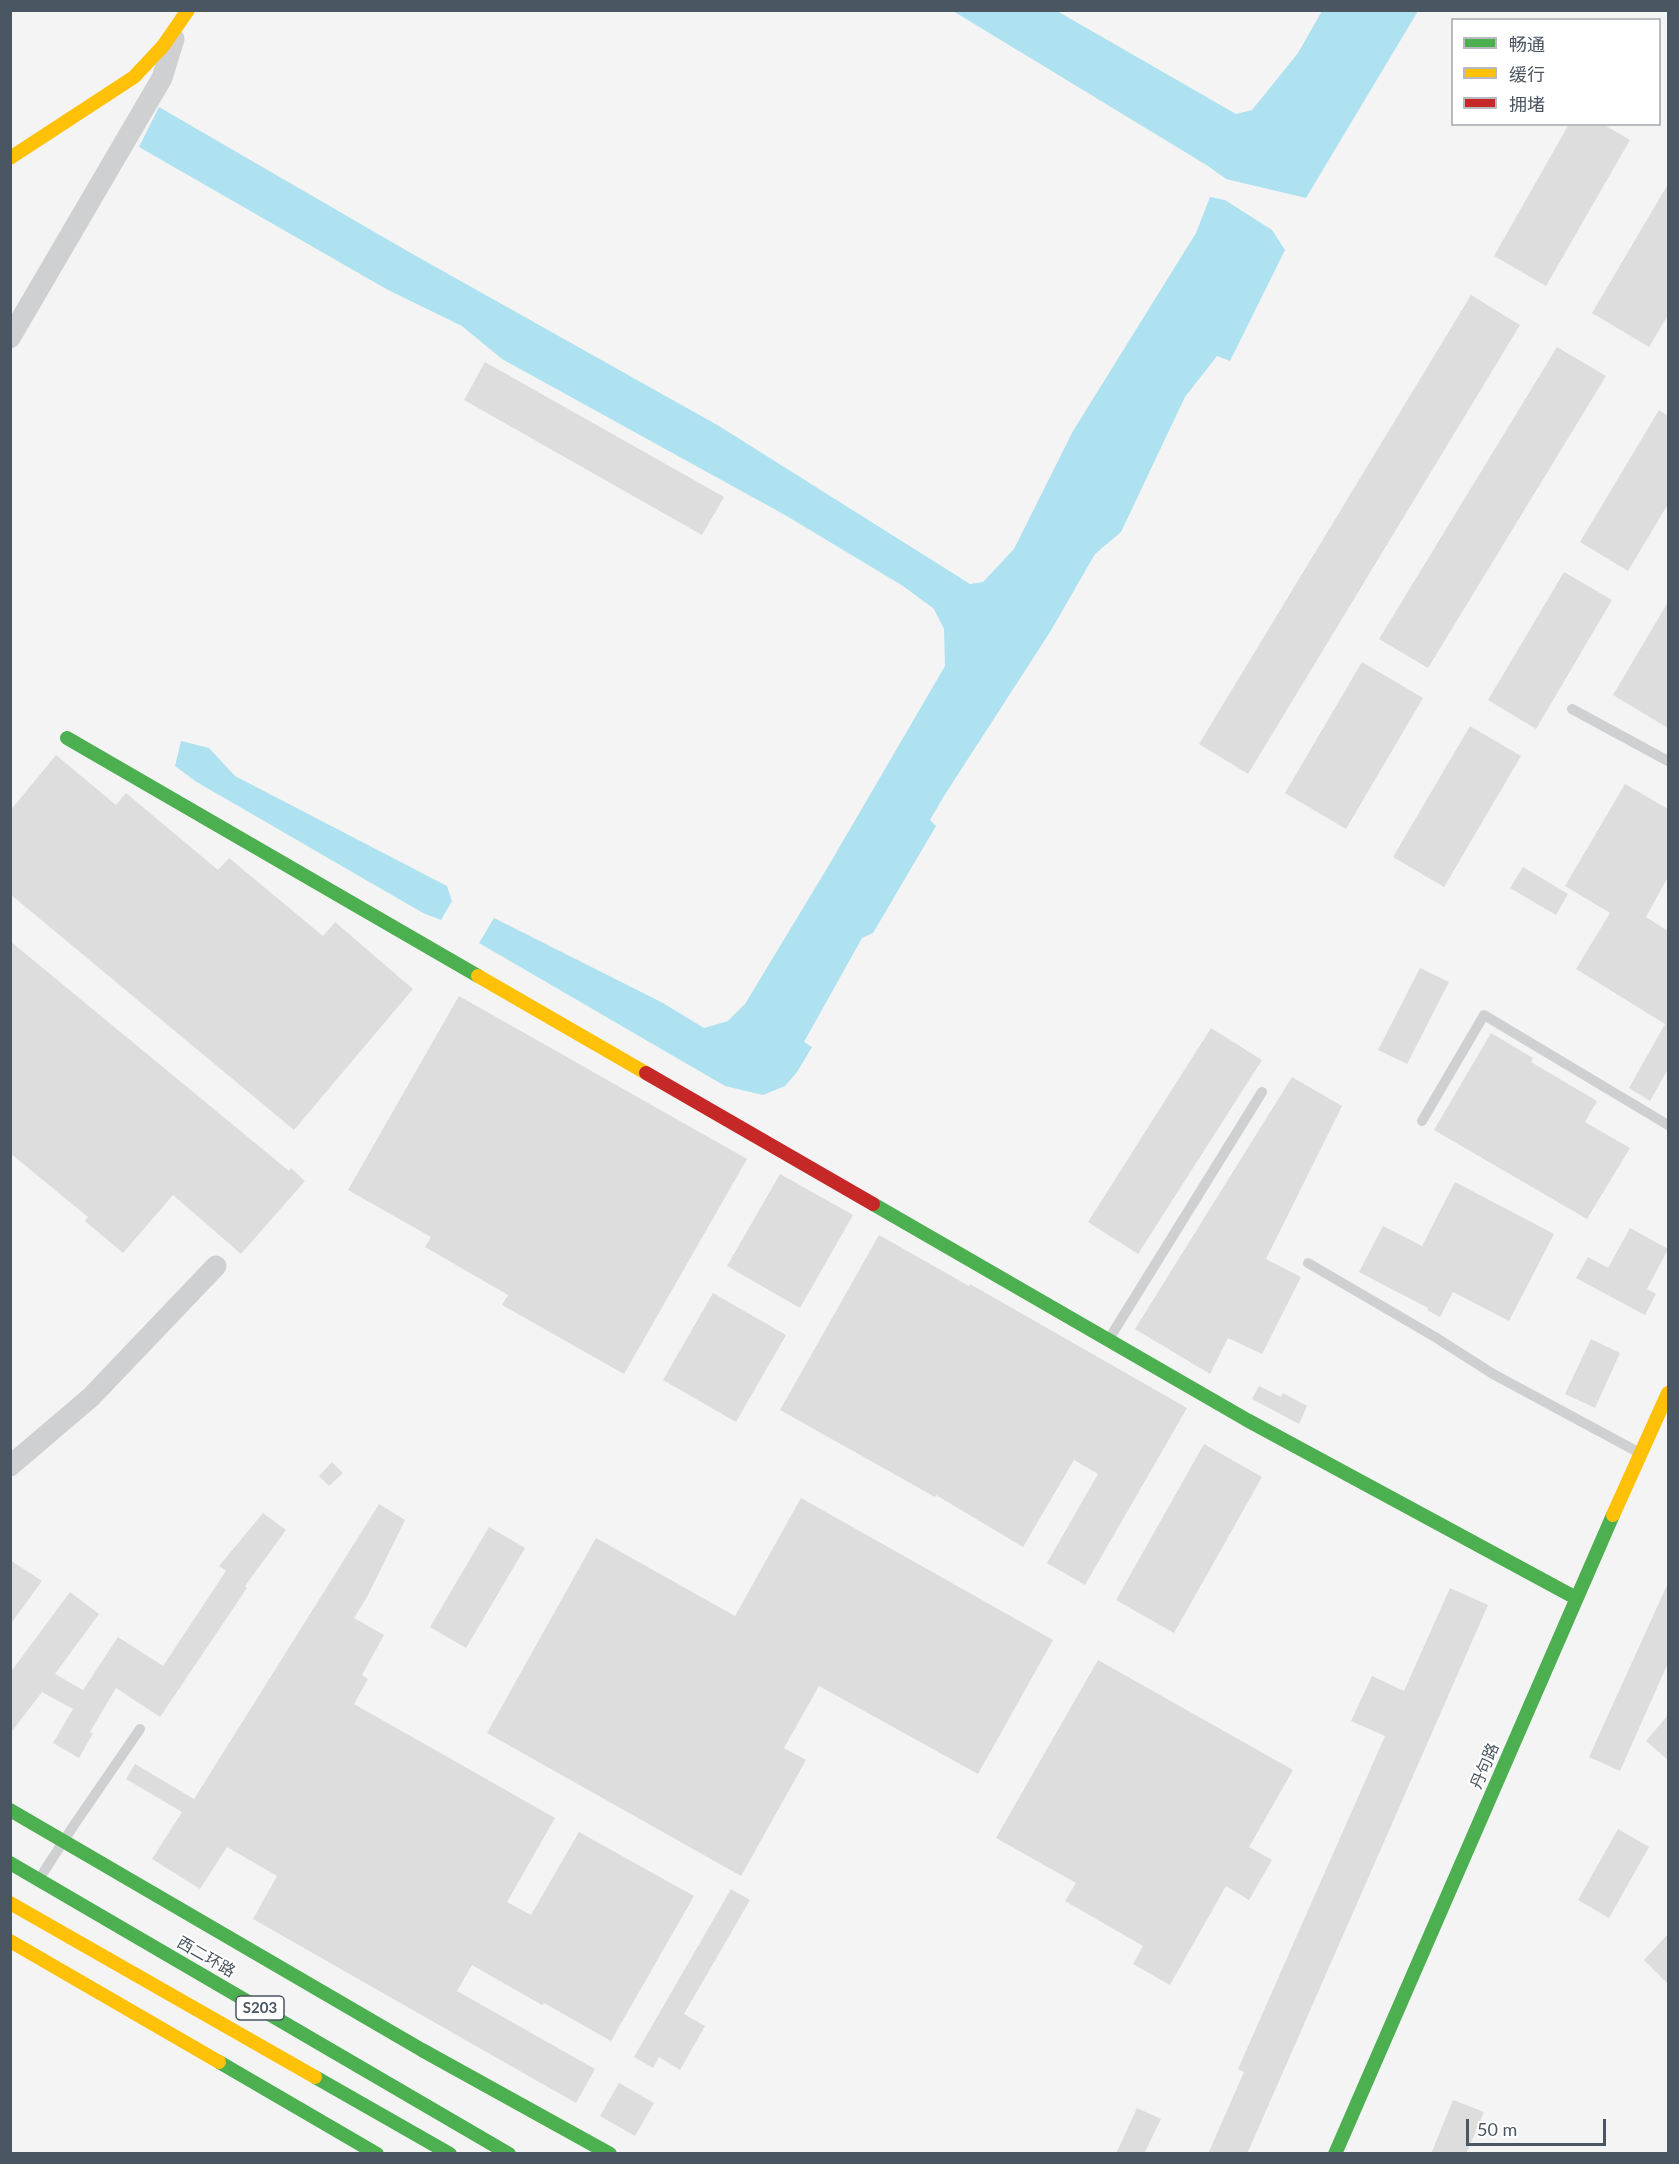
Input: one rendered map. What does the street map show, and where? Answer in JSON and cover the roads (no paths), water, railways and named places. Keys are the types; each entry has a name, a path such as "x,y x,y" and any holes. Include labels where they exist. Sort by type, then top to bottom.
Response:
{"street":[{"path":"10,158 134,77 163,46 183,17"},
{"path":"10,338 162,78 183,17"},
{"path":"67,738 1247,1420 1576,1598"},
{"path":"10,1466 91,1397 216,1266"},
{"name":"丹句路","path":"1335,2154 1576,1598 1668,1393"},
{"path":"1655,1423 1668,1431"},
{"path":"10,1810 422,2050 610,2154"},
{"name":"西二环路","path":"10,1863 509,2154"},
{"name":"S203","path":"10,1903 450,2154"},
{"path":"10,1941 370,2152 387,2116"}],"lane":[{"path":"1572,709 1668,761"},
{"path":"1422,1121 1484,1015 1668,1125"},
{"path":"1108,1340 1263,1092"},
{"path":"1308,1263 1435,1337 1493,1374 1641,1454"},
{"path":"40,1879 63,1841 140,1729"}],"water":[{"path":"953,11 1057,11 1236,114 1252,110 1298,53 1322,11 1418,11 1306,198 1226,179"},
{"path":"159,107 409,252 719,426 970,584 983,582 1014,549 1073,431 1196,233 1210,197 1225,200 1272,230 1285,250 1230,361 1217,356 1185,397 1121,532 1095,554 1050,632 944,796 930,820 936,826 873,933 862,938 804,1042 812,1047 797,1072 785,1086 763,1095 725,1086 479,943 494,918 663,1003 704,1028 728,1021 745,1004 945,666 944,629 934,609 903,586 785,515 502,359 462,326 388,290 139,147"},
{"path":"181,741 209,748 235,776 447,886 452,901 441,920 423,913 195,781 175,766"}]}
